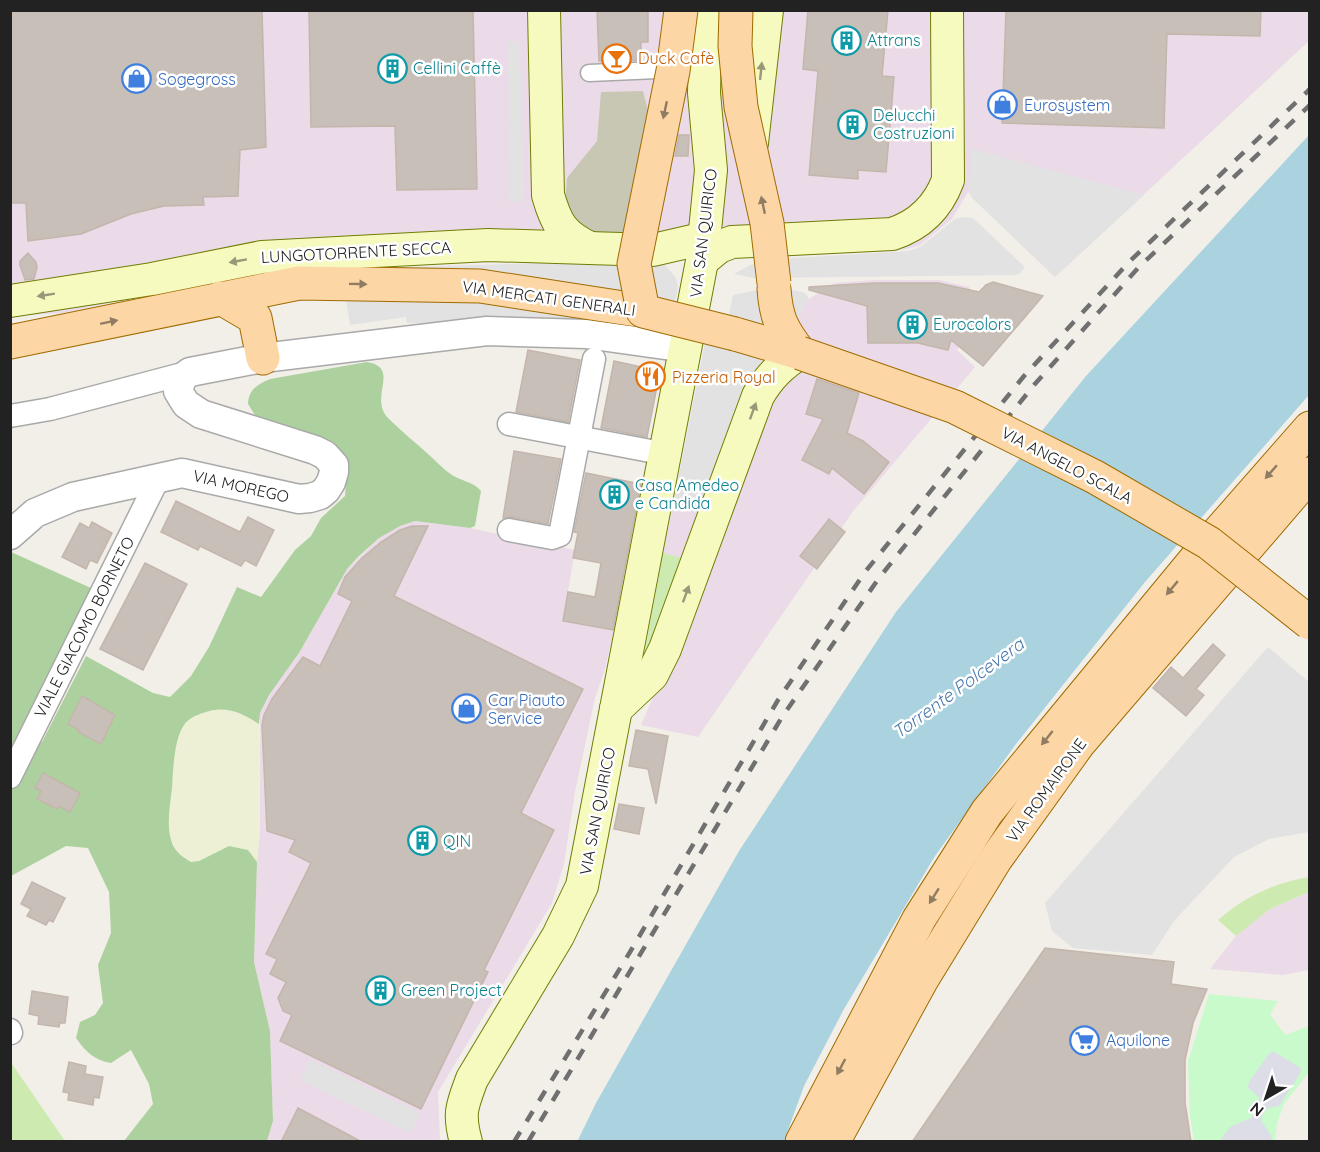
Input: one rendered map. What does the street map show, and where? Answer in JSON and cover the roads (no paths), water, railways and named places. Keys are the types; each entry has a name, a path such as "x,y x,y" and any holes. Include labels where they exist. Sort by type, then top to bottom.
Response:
{"main road":[{"path":"544,10 548,195 555,218 564,232 576,242 590,248"},
{"name":"VIA MERCATI GENERALI","path":"10,342 291,285 480,286 643,311 634,264 673,71 681,10"},
{"name":"VIA SAN QUIRICO","path":"466,1142 460,1121 463,1102 472,1079 554,945 582,886 704,250 711,170 704,93 706,10"},
{"path":"616,709 652,675 665,649 758,396 782,364 800,353 780,324 775,308 766,223 741,107 735,46 736,10"},
{"path":"752,150 767,10"},
{"path":"704,250 719,248 732,242 892,234 912,226 925,217 936,205 948,180 947,10"},
{"path":"462,246 529,228 542,214 548,195"},
{"name":"LUNGOTORRENTE SECCA","path":"10,301 152,279 262,257 488,245 704,250"},
{"path":"255,318 291,285"},
{"path":"735,334 755,323 774,289"},
{"path":"220,298 255,318 263,358"},
{"name":"VIA ANGELO SCALA","path":"643,311 800,353 955,407 1095,477 1209,543 1310,623"},
{"path":"802,1142 919,919 987,812 1209,543 1310,428"},
{"name":"VIA ROMAIRONE","path":"833,1142 922,979 995,860 1079,742 1310,474"}],"street":[{"path":"589,73 657,70"},
{"path":"10,416 50,409 190,372 263,358 487,331 586,334 686,348"},
{"path":"509,530 552,538 560,535 594,359"},
{"name":"VIA MOREGO","path":"10,535 35,513 73,497 182,473 299,499 320,495 332,482 334,465 326,455 193,410 178,391 182,378 190,372"},
{"path":"509,424 666,454"},
{"name":"VIALE GIACOMO BORNETO","path":"10,777 159,477"}],"water":[{"name":"Torrente Polcevera","path":"1309,135 1309,395 1145,582 1016,744 935,856 844,1009 804,1086 784,1141 577,1142 596,1103 739,851 896,612 1086,376"}],"railway":[{"path":"514,1142 630,952 778,700 865,572 1024,376 1129,262 1310,89"},
{"path":"528,1142 782,717 879,578 1034,385 1138,268 1310,105"}],"place":[{"name":"Attrans","path":"846,40"},
{"name":"Duck Cafè","path":"617,58"},
{"name":"Cellini Caffè","path":"392,68"},
{"name":"Sogegross","path":"137,79"},
{"name":"Eurosystem","path":"1003,105"},
{"name":"Delucchi Costruzioni","path":"852,124"},
{"name":"Eurocolors","path":"912,324"},
{"name":"Pizzeria Royal","path":"651,377"},
{"name":"Casa Amedeo e Candida","path":"614,494"},
{"name":"Car Piauto Service","path":"467,709"},
{"name":"QIN","path":"422,841"},
{"name":"Green Project","path":"380,990"},
{"name":"Aquilone","path":"1085,1040"}]}
